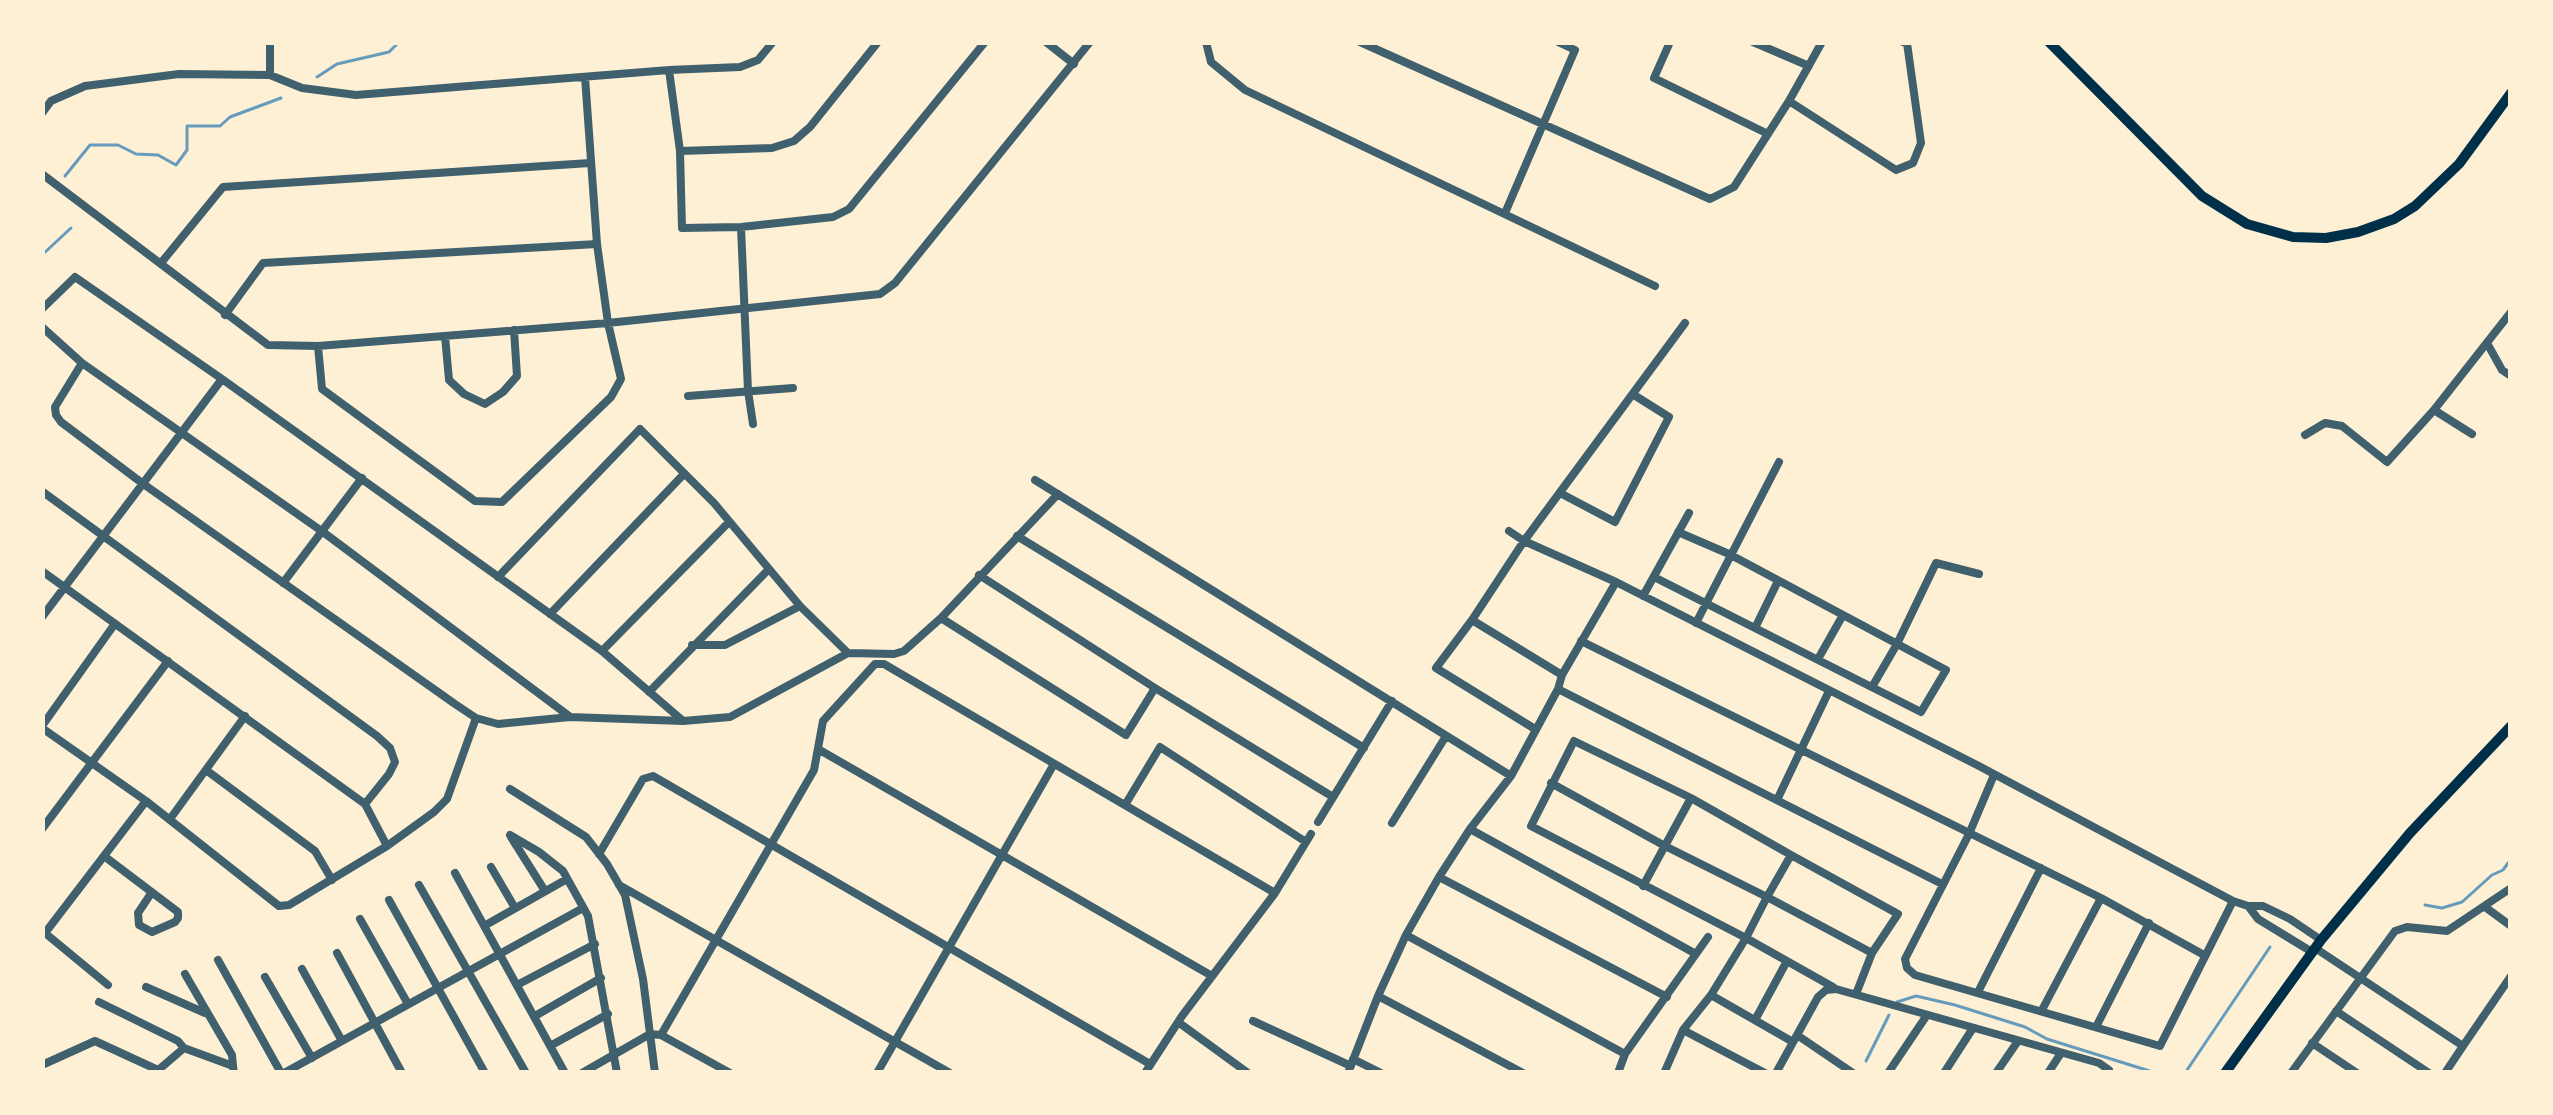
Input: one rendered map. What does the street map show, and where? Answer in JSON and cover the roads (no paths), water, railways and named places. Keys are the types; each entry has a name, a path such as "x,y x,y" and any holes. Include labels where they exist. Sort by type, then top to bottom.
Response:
{"main road":[{"path":"2049,42 2202,196 2247,224 2293,237 2358,232 2415,206 2459,164 2511,92"},
{"path":"2227,1072 2316,947 2410,833 2511,726"}],"street":[{"path":"269,75 270,42"},
{"path":"42,113 51,101 85,86 178,74 269,75 302,88 356,95 740,67 758,60 772,42"},
{"path":"680,151 772,148 794,141 811,127 878,42"},
{"path":"669,70 680,151 682,228 833,218 849,209 985,42"},
{"path":"1046,42 1074,64"},
{"path":"42,174 268,345 318,346 608,323 880,294 895,283 1090,42"},
{"path":"1206,42 1211,62 1246,89 1655,286"},
{"path":"1360,42 1382,46 1710,199 1734,187 1822,42"},
{"path":"1505,213 1575,50 1558,42"},
{"path":"1670,42 1654,78 1768,134"},
{"path":"1753,42 1809,66"},
{"path":"1789,101 1895,170 1913,164 1922,142 1903,42"},
{"path":"318,346 322,389 475,501 502,502 611,397 621,379 596,244 585,76"},
{"path":"161,263 223,187 590,163"},
{"path":"741,226 753,424"},
{"path":"225,314 263,263 596,244"},
{"path":"42,308 75,278 602,651 683,721"},
{"path":"2305,435 2325,422 2342,425 2387,462 2511,312"},
{"path":"1535,729 1436,668 1685,322"},
{"path":"42,327 82,362 323,532 570,717"},
{"path":"445,336 449,380 485,404 517,376 514,330"},
{"path":"2486,344 2511,376"},
{"path":"82,362 55,407 56,415 142,483 476,718 498,724 570,717 683,721 730,717 848,653 894,655 904,651 1058,494"},
{"path":"42,617 222,379"},
{"path":"688,396 794,388"},
{"path":"1560,493 1615,522 1669,417 1634,394"},
{"path":"2434,410 2472,434"},
{"path":"498,577 640,429 714,503 800,606 848,653"},
{"path":"1696,622 1779,462"},
{"path":"550,614 683,475"},
{"path":"284,583 362,478"},
{"path":"1035,480 1511,776"},
{"path":"43,492 390,748 395,762 365,804"},
{"path":"1643,596 1689,513"},
{"path":"602,651 729,522"},
{"path":"1509,530 2233,901 2263,906 2290,919 2316,947"},
{"path":"1654,577 1921,712 1946,670 1729,554 1678,532"},
{"path":"1017,536 1364,748"},
{"path":"1872,687 1936,562 1979,574"},
{"path":"649,692 768,570"},
{"path":"42,572 365,804 387,846"},
{"path":"979,575 1334,797"},
{"path":"1755,628 1778,581"},
{"path":"1351,1066 1406,935 1438,877 1511,776 1616,582"},
{"path":"692,645 724,645 800,606"},
{"path":"1818,659 1843,615"},
{"path":"940,618 1126,734 1155,688"},
{"path":"1472,620 1562,675"},
{"path":"114,625 42,727 146,801 279,906 332,880 434,812 447,799 476,718"},
{"path":"1581,641 2101,898 2204,955"},
{"path":"42,829 168,662"},
{"path":"582,1073 656,1034 814,770 824,721 875,664 884,664 1275,893"},
{"path":"1558,689 1942,884"},
{"path":"1777,800 1829,691"},
{"path":"1318,822 1392,701"},
{"path":"170,820 245,716"},
{"path":"1392,823 1445,736"},
{"path":"1856,994 1872,953 1898,914 1690,798 1574,741 1531,826 1836,988 1856,994 1927,1015 2099,1064 2107,1073"},
{"path":"599,854 643,779 653,776 1148,1069 1275,893 1308,838 1160,746 1125,805"},
{"path":"818,749 1212,976"},
{"path":"878,1073 1054,764"},
{"path":"206,770 315,851 332,880"},
{"path":"1994,775 1905,959 1915,975 2160,1046 2233,901"},
{"path":"1551,783 1872,953"},
{"path":"511,789 586,837 625,895 656,1034 656,1073"},
{"path":"1643,886 1690,798"},
{"path":"108,985 44,932 146,801"},
{"path":"1470,829 1696,954"},
{"path":"545,891 510,835 562,871 592,926 617,1073"},
{"path":"1666,1072 1683,1030 1711,995 1791,855"},
{"path":"104,856 152,892 178,912 175,922 152,932 139,925 138,914 152,892"},
{"path":"491,867 515,908"},
{"path":"1978,992 2041,868"},
{"path":"455,874 565,1073"},
{"path":"1438,877 1667,997"},
{"path":"484,926 567,879"},
{"path":"419,885 526,1073"},
{"path":"619,885 950,1073"},
{"path":"2290,1073 2395,931 2407,927 2447,931 2511,888"},
{"path":"2042,1010 2101,898"},
{"path":"388,900 485,1073"},
{"path":"2248,906 2258,919 2316,947 2463,1046"},
{"path":"2486,907 2511,926"},
{"path":"218,960 283,1073 583,908"},
{"path":"360,919 408,1004"},
{"path":"2096,1027 2149,923"},
{"path":"1406,935 1625,1054"},
{"path":"1618,1073 1625,1054 1708,937"},
{"path":"517,985 595,944"},
{"path":"337,952 402,1073"},
{"path":"1755,1020 1787,962"},
{"path":"302,969 342,1041"},
{"path":"185,974 232,1055 234,1069"},
{"path":"266,976 312,1058"},
{"path":"2445,1073 2511,976"},
{"path":"534,1016 601,978"},
{"path":"146,987 208,1015"},
{"path":"1776,1073 1818,997 1836,988"},
{"path":"1711,995 1853,1073"},
{"path":"1378,996 1523,1073"},
{"path":"99,1002 234,1069"},
{"path":"2336,1011 2429,1073"},
{"path":"550,1046 608,1015"},
{"path":"1888,1073 1927,1015"},
{"path":"1178,1022 1248,1073"},
{"path":"1253,1022 1351,1066 1381,1073"},
{"path":"1944,1073 1973,1028"},
{"path":"1683,1030 1765,1073"},
{"path":"656,1034 730,1073"},
{"path":"42,1065 95,1041 156,1072 184,1048"},
{"path":"1996,1073 2018,1041"},
{"path":"2312,1043 2357,1073"},
{"path":"2048,1073 2061,1053"}],"waterway":[{"path":"317,77 337,64 389,52 399,42"},
{"path":"65,176 90,145 118,145 176,165 187,150 187,126 220,126 230,117 281,98"},
{"path":"42,255 71,228"},
{"path":"2425,905 2442,908 2462,902 2511,859"},
{"path":"2185,1073 2270,947"},
{"path":"1897,1002 1916,996 1955,1005 2156,1073"},
{"path":"1866,1061 1889,1015"}]}
